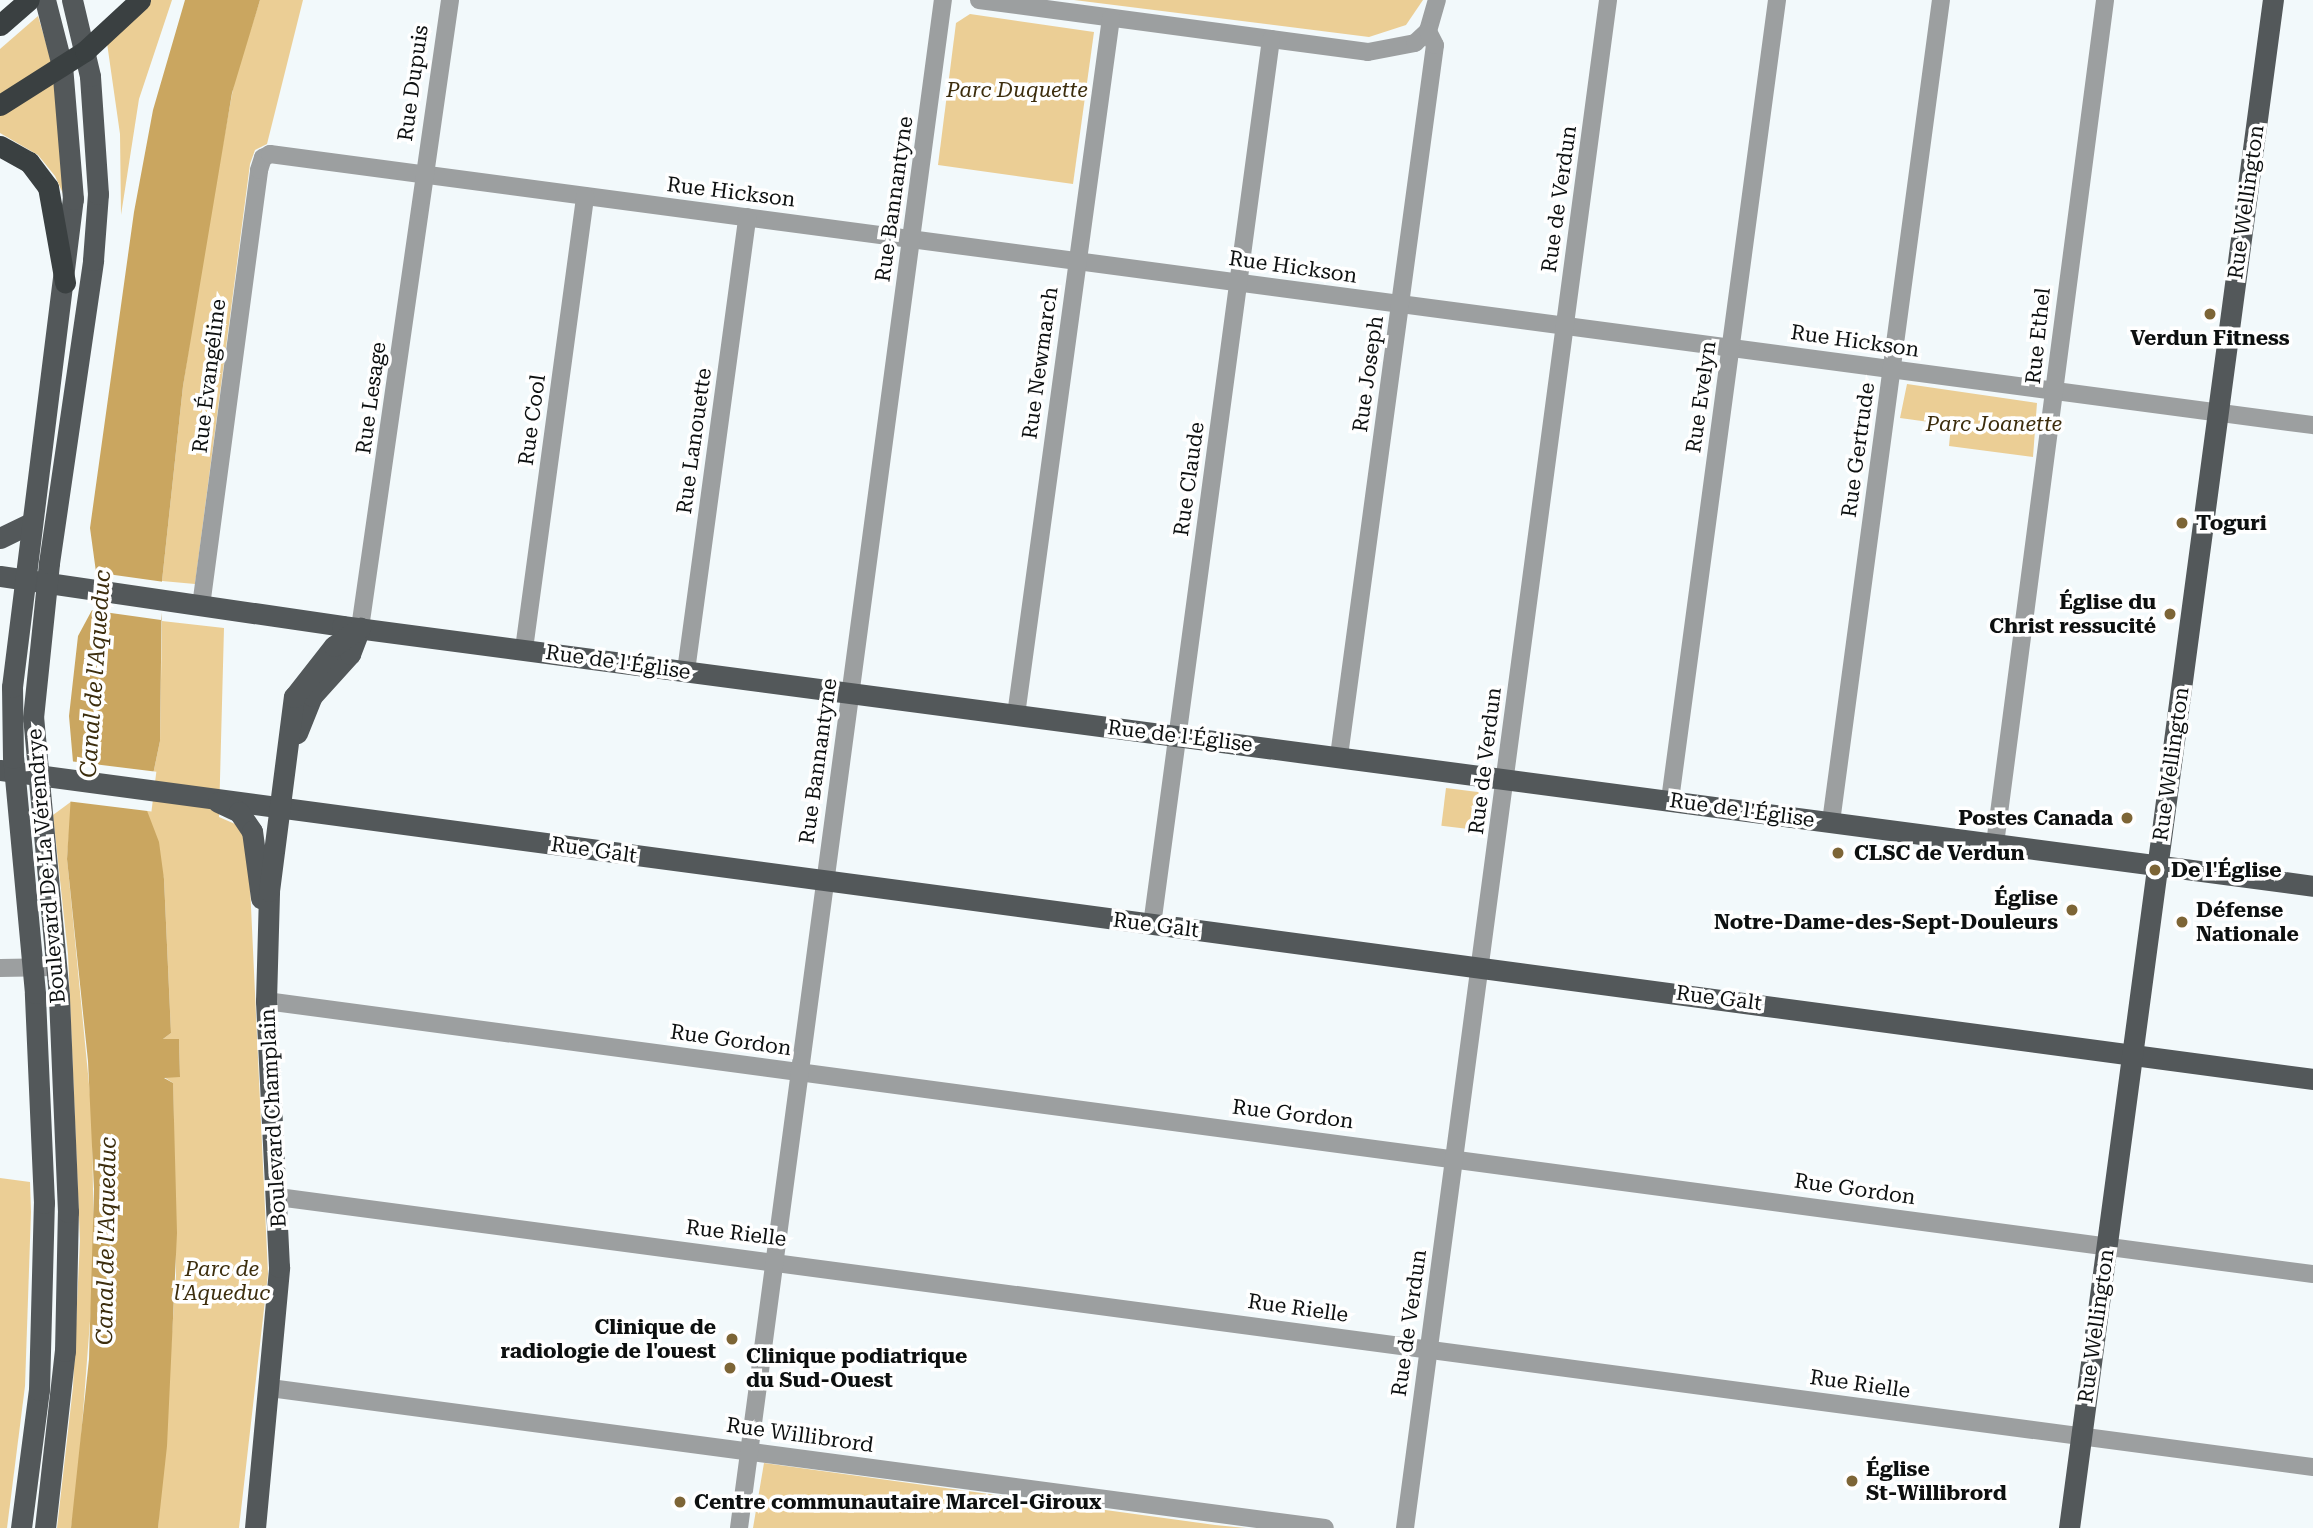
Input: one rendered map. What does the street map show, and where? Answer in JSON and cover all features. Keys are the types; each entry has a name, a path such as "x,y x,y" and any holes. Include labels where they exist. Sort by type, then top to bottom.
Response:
{"highway":[{"path":"0,105 85,51 140,0"},
{"path":"0,25 26,3"},
{"path":"0,146 22,157 48,187 65,282"}],"main road":[{"name":"Boulevard De La Vérendrye","path":"21,1528 38,1390 45,1254 33,969 7,771 23,581 65,282 73,177 62,66 45,0"},
{"name":"Boulevard De La Vérendrye","path":"45,1528 59,1421 67,1282 57,967 37,776 33,710 47,584 97,226 97,137 85,51 72,0"},
{"name":"Rue Wellington","path":"2069,1528 2273,0"},
{"path":"0,538 31,523"},
{"name":"Rue de l'Église","path":"0,576 71,588 850,694 1339,756 2313,886"},
{"name":"Boulevard Champlain","path":"255,1528 279,1268 278,1197 267,1001 267,932 290,751 312,696 350,654 360,628"},
{"name":"Rue Galt","path":"7,771 2313,1079"},
{"path":"209,798 236,810 252,831 267,932"}],"street":[{"name":"Rue Dupuis","path":"424,174 450,0"},
{"name":"Rue Bannantyne","path":"738,1528 943,0"},
{"path":"979,0 1272,39 1386,51 1415,44 1428,31"},
{"name":"Rue Joseph","path":"1339,756 1435,45 1428,31 1437,0"},
{"name":"Rue de Verdun","path":"1405,1528 1608,0"},
{"name":"Rue Evelyn","path":"1670,800 1777,0"},
{"name":"Rue Gertrude","path":"1831,822 1941,0"},
{"name":"Rue Ethel","path":"1995,844 2105,0"},
{"name":"Rue Newmarch","path":"1016,715 1111,18"},
{"name":"Rue Claude","path":"1152,925 1272,39"},
{"name":"Rue Hickson","path":"268,154 2313,425"},
{"name":"Rue Évangéline","path":"201,606 259,170 268,154"},
{"name":"Rue Lesage","path":"360,628 424,174"},
{"name":"Rue Cool","path":"524,649 585,196"},
{"name":"Rue Lanouette","path":"686,671 747,217"},
{"path":"0,968 57,967"},
{"name":"Rue Gordon","path":"267,1001 2313,1274"},
{"name":"Rue Rielle","path":"278,1197 2313,1467"},
{"name":"Rue Willibrord","path":"270,1388 749,1451 1226,1522 1325,1528"}],"green space":[{"path":"149,0 172,0 139,99 121,215 120,134 107,43"},
{"path":"260,0 303,0 267,144 255,150 250,164 195,584 162,581 183,386 205,241 235,78"},
{"path":"1074,0 1423,0 1406,25 1369,37"},
{"name":"Parc Duquette","path":"970,14 1094,32 1073,184 938,165 956,23"},
{"path":"38,16 52,63 0,98 0,49"},
{"path":"49,82 55,84 65,198 55,176 38,155 0,133 0,114"},
{"name":"Parc Joanette","path":"1907,384 2037,403 2033,457 1949,446 1951,425 1900,418"},
{"name":"Parc de l'Aqueduc","path":"162,621 224,628 219,817 235,824 248,842 268,1274 239,1528 158,1528 176,1276 173,1083 164,1077 180,1076 179,1040 163,1039 171,1033 164,879 146,808 160,741"},
{"path":"1446,788 1484,793 1479,830 1441,826"},
{"path":"72,801 67,858 92,1115 94,1269 77,1491 71,1528 57,1528 73,1387 80,1241 68,954 53,815"},
{"path":"0,1178 30,1182 31,1212 25,1386 7,1528 0,1528"},
{"path":"764,1463 1215,1525 1246,1528 753,1528"}],"water":[{"name":"Canal de l'Aqueduc","path":"185,0 260,0 232,93 183,386 162,581 160,741 146,808 159,842 164,879 171,1033 163,1039 179,1039 180,1077 164,1078 173,1083 177,1233 167,1446 158,1528 71,1528 89,1359 94,1189 88,1061 67,859 73,762 69,716 78,636 92,610 96,572 90,528 134,212 153,110"}],"pier":[{"path":"93,572 166,582 161,620 88,610"},
{"path":"69,761 156,772 151,811 64,801"}],"place":[{"name":"Verdun Fitness","path":"2210,314"},
{"name":"Toguri","path":"2182,523"},
{"name":"Église du Christ ressucité","path":"2170,614"},
{"name":"Postes Canada","path":"2127,818"},
{"name":"CLSC de Verdun","path":"1838,853"},
{"name":"De l'Église","path":"2155,870"},
{"name":"Église Notre-Dame-des-Sept-Douleurs","path":"2072,910"},
{"name":"Défense Nationale","path":"2182,922"},
{"name":"Clinique de radiologie de l'ouest","path":"732,1339"},
{"name":"Clinique podiatrique du Sud-Ouest","path":"730,1368"},
{"name":"Église St-Willibrord","path":"1852,1481"},
{"name":"Centre communautaire Marcel-Giroux","path":"680,1502"}]}
